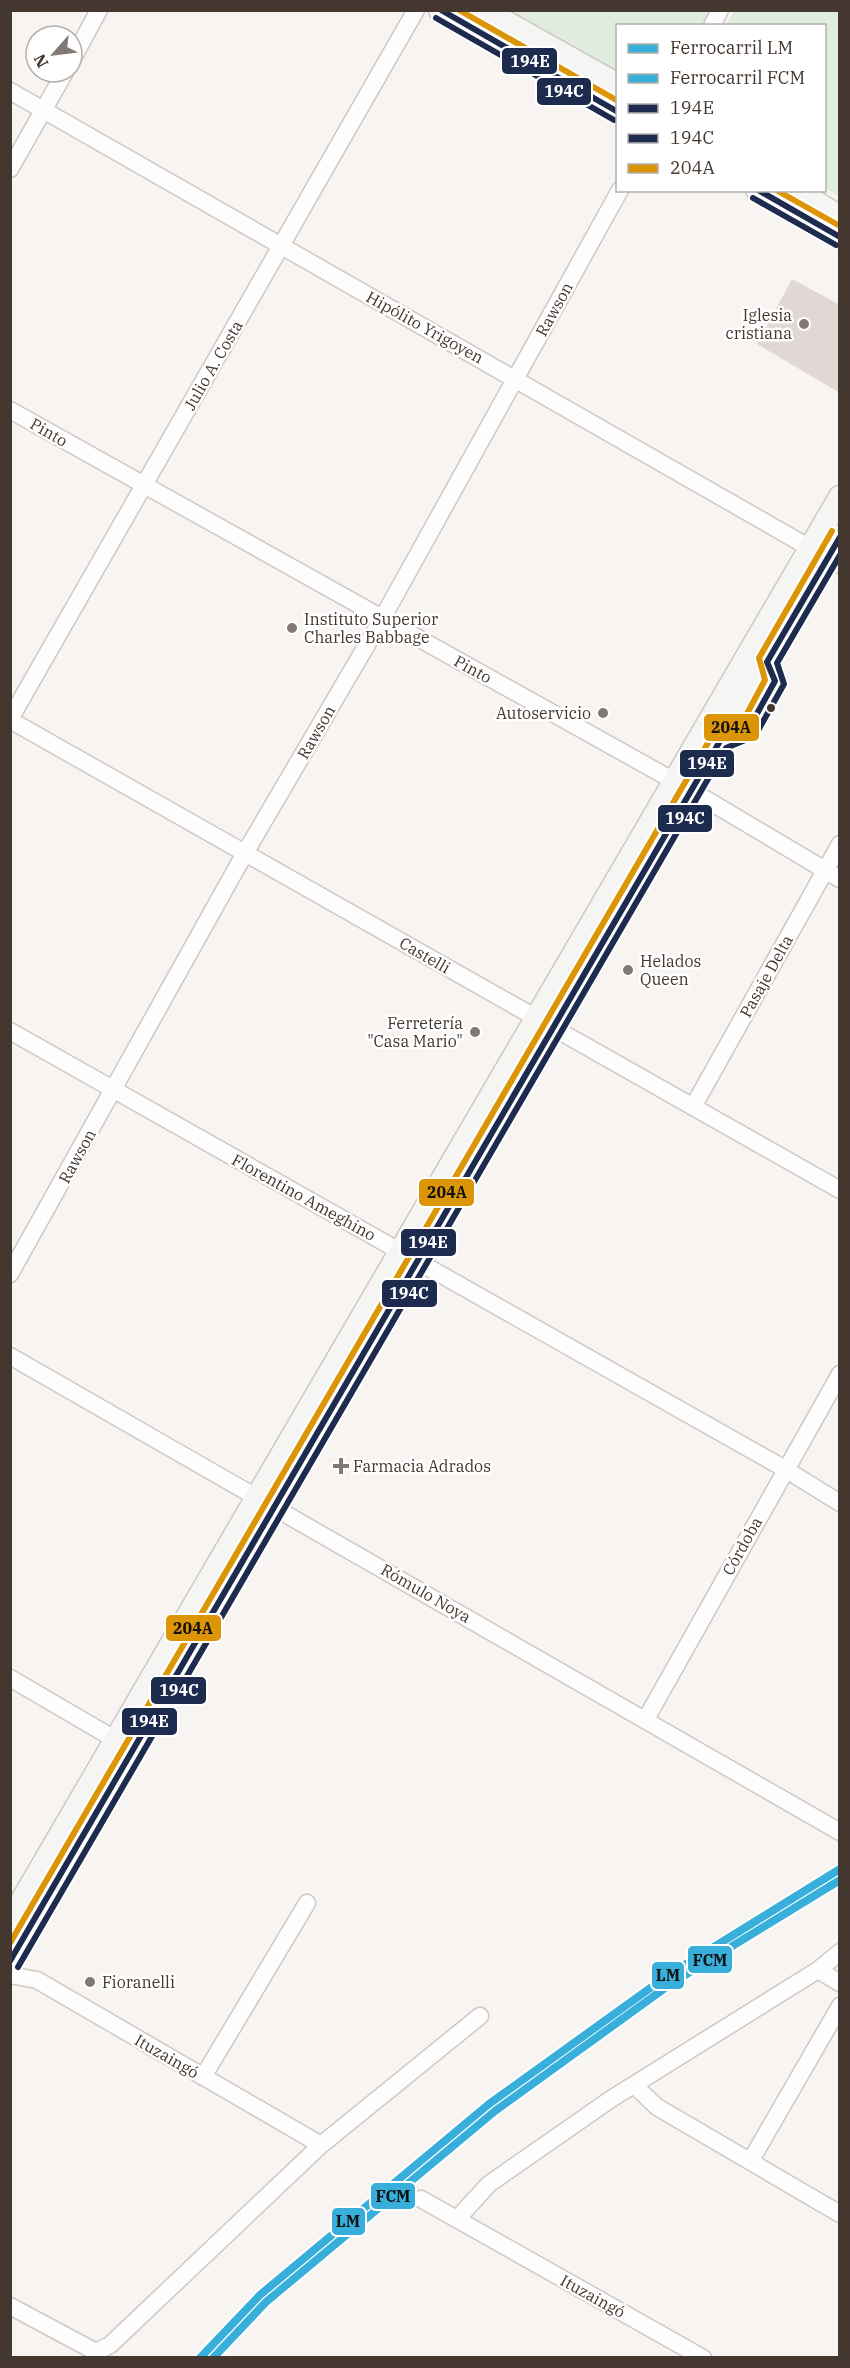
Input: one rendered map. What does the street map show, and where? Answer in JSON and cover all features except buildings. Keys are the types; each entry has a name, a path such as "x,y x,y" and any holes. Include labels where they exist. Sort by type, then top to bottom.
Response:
{"main road":[{"path":"440,10 616,111"},
{"path":"484,10 616,84"},
{"path":"761,192 840,237"},
{"path":"798,192 840,217"},
{"path":"826,557 840,497"},
{"path":"10,1962 125,1745 409,1256 683,786 840,536"},
{"path":"10,1920 125,1745"}],"street":[{"path":"84,38 99,10"},
{"name":"Julio A. Costa","path":"10,719 416,10"},
{"path":"713,24 720,10"},
{"path":"10,169 58,84"},
{"name":"Hipólito Yrigoyen","path":"10,91 826,557"},
{"name":"Rawson","path":"10,1274 245,853 382,619 619,192"},
{"name":"Pinto","path":"10,410 683,786 832,874"},
{"name":"Castelli","path":"10,719 840,1190"},
{"name":"Pasaje Delta","path":"693,1107 832,874 840,844"},
{"name":"Florentino Ameghino","path":"10,1031 785,1469 840,1503"},
{"name":"Rómulo Noya","path":"10,1356 840,1832"},
{"name":"Córdoba","path":"646,1719 840,1374"},
{"path":"10,1678 125,1745"},
{"path":"203,2077 307,1903"},
{"path":"457,2219 489,2184 634,2085 818,1970 840,1952"},
{"path":"818,1970 840,1983"},
{"name":"Ituzaingó","path":"10,1975 37,1980 321,2145"},
{"path":"751,2160 840,2006"},
{"path":"10,2306 96,2352 110,2345 321,2145 480,2016"},
{"path":"634,2085 657,2107 840,2214"},
{"name":"Ituzaingó","path":"421,2199 703,2358"}],"green space":[{"path":"496,11 720,11 713,24 616,24 616,83"},
{"path":"734,11 839,11 839,196 826,189 826,24 727,24"}],"rail line":[{"name":"LM","path":"200,2358 260,2295 489,2104 667,1976 840,1869"},
{"name":"FCM","path":"213,2358 266,2302 495,2111 672,1983 840,1880"}],"transit line":[{"name":"194E","path":"441,10 616,111"},
{"name":"204A","path":"459,10 616,100"},
{"name":"194C","path":"436,18 614,120"},
{"name":"194E","path":"761,192 840,237"},
{"name":"204A","path":"780,192 840,226"},
{"name":"194C","path":"753,198 836,245"},
{"name":"204A","path":"10,1943 712,736 742,723 765,680 759,658 832,531"},
{"name":"194E","path":"10,1961 720,741 748,730 775,681 767,662 840,537"},
{"name":"194C","path":"18,1967 726,748 755,736 784,684 777,663 840,555"}],"place":[{"name":"Iglesia cristiana","path":"804,324"},
{"name":"Instituto Superior Charles Babbage","path":"292,628"},
{"name":"Autoservicio","path":"603,713"},
{"name":"Helados Queen","path":"628,970"},
{"name":"Ferretería \"Casa Mario\"","path":"475,1032"},
{"name":"Farmacia Adrados","path":"341,1466"},
{"name":"Fioranelli","path":"90,1982"}]}
